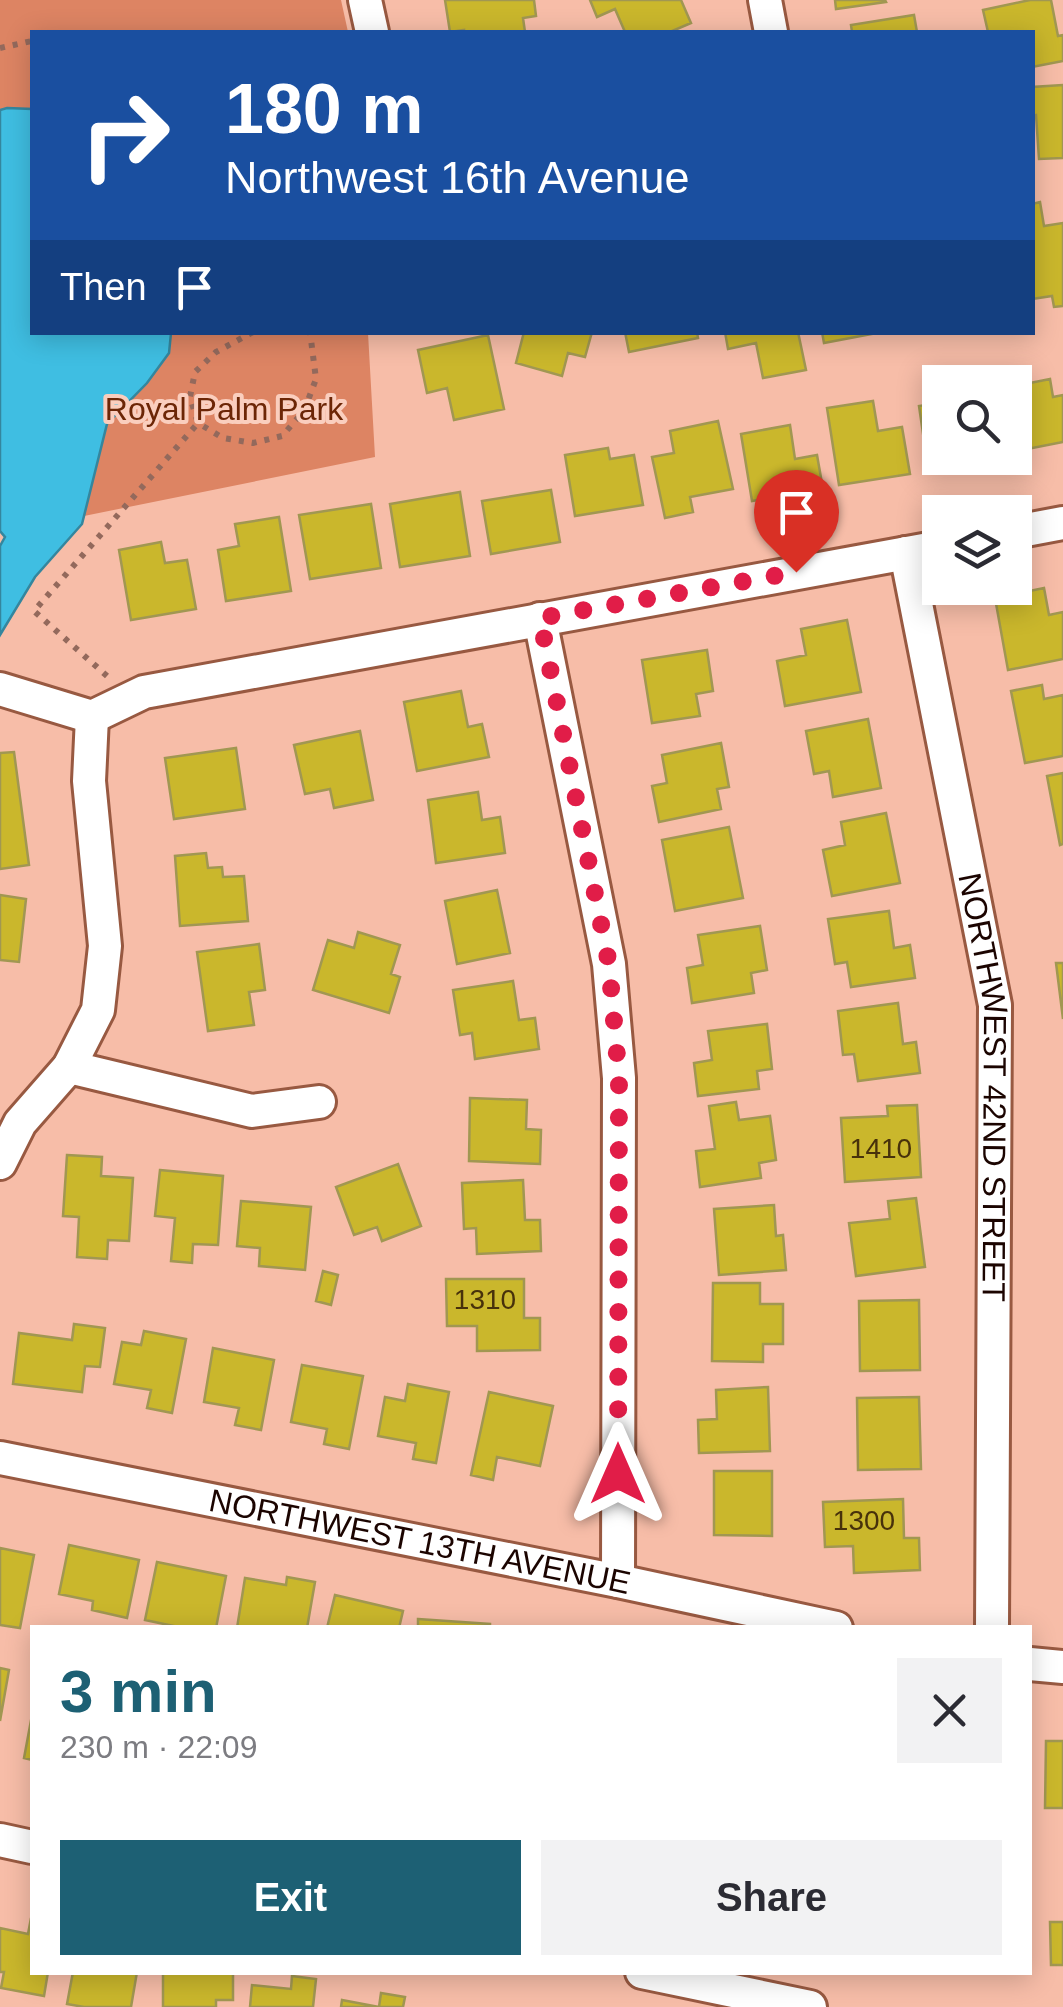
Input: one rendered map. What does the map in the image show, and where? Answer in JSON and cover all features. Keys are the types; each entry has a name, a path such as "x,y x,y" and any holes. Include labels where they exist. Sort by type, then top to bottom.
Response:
{"street":[{"path":"365,0 372,30"},
{"path":"766,0 771,30"},
{"path":"1032,529 1063,523"},
{"path":"0,689 92,717 144,692 922,550"},
{"name":"NORTHWEST 42ND STREET","path":"906,553 995,1004 992,1625"},
{"path":"540,618 609,964 619,1078 618,1581"},
{"path":"0,1163 20,1123 69,1066 98,1010 105,946 89,781 92,717"},
{"path":"69,1066 252,1111 319,1102"},
{"name":"NORTHWEST 13TH AVENUE","path":"0,1458 822,1625"},
{"path":"1032,1664 1063,1667"},
{"path":"0,1840 30,1847"},
{"path":"656,1975 810,2007"}],"path":[{"path":"0,48 30,42"},
{"path":"247,335 216,352 195,372 190,398 198,423 223,438 254,443 282,436 304,411 316,378 310,335"},
{"path":"107,676 34,611 198,423"}],"green space":[{"path":"0,0 341,0 348,30 30,30 30,108 0,110"},
{"name":"Royal Palm Park","path":"171,335 368,335 375,457 84,516 107,424 147,383 168,353"}],"water":[{"path":"30,109 30,335 171,335 169,353 147,383 107,424 82,524 35,577 0,635 0,546 5,537 0,531 0,110"}],"building":[{"path":"445,0 534,0 536,16 523,18 525,30 450,30"},
{"path":"590,0 681,0 691,23 675,30 624,30 615,9 597,17"},
{"path":"835,0 885,0 886,2 836,9"},
{"path":"1030,0 1051,0 1058,36 1063,35 1063,61 1035,66 1035,30 988,30 983,10"},
{"path":"914,15 917,30 852,30 851,25"},
{"path":"1063,85 1063,158 1039,159 1035,87"},
{"path":"1040,202 1044,226 1063,223 1063,306 1054,307 1052,296 1035,299 1035,203"},
{"path":"488,335 504,409 454,420 447,388 427,393 418,350"},
{"path":"523,335 591,335 585,357 568,353 562,376 516,363"},
{"path":"626,335 698,335 698,338 629,352"},
{"path":"726,335 799,335 806,370 763,378 756,343 728,349"},
{"path":"823,335 866,335 824,343"},
{"path":"1050,379 1053,397 1063,395 1063,442 1032,448 1032,383"},
{"path":"873,401 878,431 902,427 910,474 839,485 827,408"},
{"path":"718,421 733,489 690,497 693,512 665,518 652,457 674,453 670,431"},
{"path":"790,425 795,459 817,455 823,489 752,501 741,434"},
{"path":"608,448 610,459 634,455 643,505 575,516 565,455"},
{"path":"551,490 560,542 491,554 482,501"},
{"path":"460,492 470,556 400,567 390,504"},
{"path":"371,504 381,568 310,579 299,515"},
{"path":"279,517 291,591 226,601 218,550 239,546 235,524"},
{"path":"161,542 165,563 187,560 196,609 131,620 119,550"},
{"path":"1044,588 1049,615 1063,612 1063,659 1008,670 996,605 1032,605 1032,590"},
{"path":"847,620 861,692 785,706 777,661 806,655 801,629"},
{"path":"707,650 713,691 696,694 700,716 652,723 642,660"},
{"path":"1042,685 1044,699 1063,695 1063,756 1025,763 1011,691"},
{"path":"461,691 468,727 482,724 489,757 417,771 404,702"},
{"path":"868,719 881,788 833,797 829,771 814,774 806,731"},
{"path":"360,731 373,800 334,808 330,789 305,794 294,745"},
{"path":"721,743 729,787 717,789 721,809 659,822 652,786 667,783 662,755"},
{"path":"236,748 245,809 174,819 165,758"},
{"path":"14,752 29,865 0,869 0,753"},
{"path":"1063,773 1063,844 1060,845 1047,776"},
{"path":"478,792 482,820 500,817 505,853 436,863 428,800"},
{"path":"886,813 900,883 832,896 823,850 845,845 841,822"},
{"path":"729,827 743,898 675,911 662,840"},
{"path":"206,853 208,868 222,867 223,877 244,876 248,921 180,926 175,856"},
{"path":"497,890 510,953 457,964 445,901"},
{"path":"0,895 26,899 19,962 0,960"},
{"path":"889,911 894,948 910,945 915,978 851,987 847,962 835,964 828,919"},
{"path":"760,926 767,970 751,973 754,993 692,1003 687,968 703,965 698,935"},
{"path":"358,932 400,945 391,974 400,977 389,1013 313,990 328,940 354,948"},
{"path":"259,944 265,990 249,992 254,1025 208,1031 197,952"},
{"path":"1056,963 1063,963 1063,1019"},
{"path":"513,981 519,1020 535,1018 539,1049 475,1059 472,1033 460,1035 453,990"},
{"path":"898,1003 903,1044 916,1042 920,1073 858,1081 854,1054 843,1055 838,1011"},
{"path":"767,1024 772,1069 757,1071 759,1089 698,1096 694,1063 712,1060 708,1031"},
{"path":"470,1098 527,1100 526,1129 541,1130 540,1164 469,1161"},
{"path":"736,1102 739,1120 770,1116 776,1160 759,1163 761,1178 700,1187 696,1151 715,1149 709,1106"},
{"path":"917,1105 921,1177 845,1182 841,1118 888,1116 887,1106"},
{"path":"67,1155 102,1157 101,1176 133,1178 129,1241 108,1240 107,1259 77,1257 79,1217 63,1216"},
{"path":"398,1164 421,1226 382,1241 377,1227 354,1235 336,1187"},
{"path":"160,1170 223,1176 218,1245 193,1244 192,1263 171,1261 175,1218 155,1216"},
{"path":"523,1180 525,1220 540,1220 541,1251 477,1254 476,1228 464,1229 462,1183"},
{"path":"916,1198 925,1267 856,1276 849,1223 890,1219 888,1201"},
{"path":"241,1201 311,1207 305,1270 259,1266 260,1248 237,1246"},
{"path":"774,1205 776,1236 783,1235 786,1270 719,1275 714,1209"},
{"path":"323,1271 338,1275 331,1305 316,1301"},
{"path":"446,1279 524,1279 524,1318 540,1318 540,1350 477,1351 477,1326 447,1326"},
{"path":"713,1283 760,1283 760,1304 783,1304 783,1344 763,1344 763,1362 712,1361"},
{"path":"919,1300 920,1370 860,1371 859,1301"},
{"path":"74,1324 105,1328 100,1367 85,1366 82,1392 13,1384 19,1333 72,1340"},
{"path":"144,1331 186,1339 172,1413 147,1408 151,1390 114,1384 122,1342 141,1345"},
{"path":"213,1348 274,1360 261,1430 235,1425 239,1408 204,1402"},
{"path":"302,1365 363,1376 349,1449 324,1444 327,1429 291,1422"},
{"path":"408,1384 449,1392 436,1463 413,1459 416,1443 378,1436 385,1397 405,1401"},
{"path":"768,1387 770,1451 699,1453 698,1420 717,1419 716,1390"},
{"path":"489,1392 553,1406 540,1466 497,1457 493,1480 471,1475"},
{"path":"919,1397 921,1469 858,1470 857,1398"},
{"path":"714,1471 772,1471 772,1536 714,1535"},
{"path":"903,1499 904,1538 919,1538 920,1570 854,1573 853,1546 825,1547 823,1502"},
{"path":"69,1545 139,1560 127,1618 92,1610 93,1601 59,1594"},
{"path":"0,1548 34,1555 20,1628 0,1625"},
{"path":"157,1562 226,1576 217,1625 169,1625 145,1620"},
{"path":"287,1577 315,1582 308,1625 237,1625 245,1578 286,1585"},
{"path":"335,1595 403,1611 400,1625 328,1625"},
{"path":"418,1619 490,1624 490,1625 418,1625"},
{"path":"0,1668 9,1670 0,1721"},
{"path":"30,1726 30,1760 24,1758"},
{"path":"1046,1741 1063,1741 1063,1808 1045,1808"},
{"path":"1050,1922 1063,1922 1063,1965 1051,1965"},
{"path":"30,1923 30,1975 48,1975 44,1996 1,1988 4,1972 0,1972 0,1928 28,1934"},
{"path":"72,1975 136,1975 131,2007 67,2004"},
{"path":"163,1975 233,1975 233,2000 216,2000 216,2007 163,2007"},
{"path":"292,1976 316,1979 313,2007 250,2007 252,1985 291,1989"},
{"path":"381,1993 405,1997 403,2007 379,2007"},
{"path":"342,2000 379,2007 341,2007"}],"route":[{"path":"618,1474 619,1078 609,964 540,618 796,572"}]}
